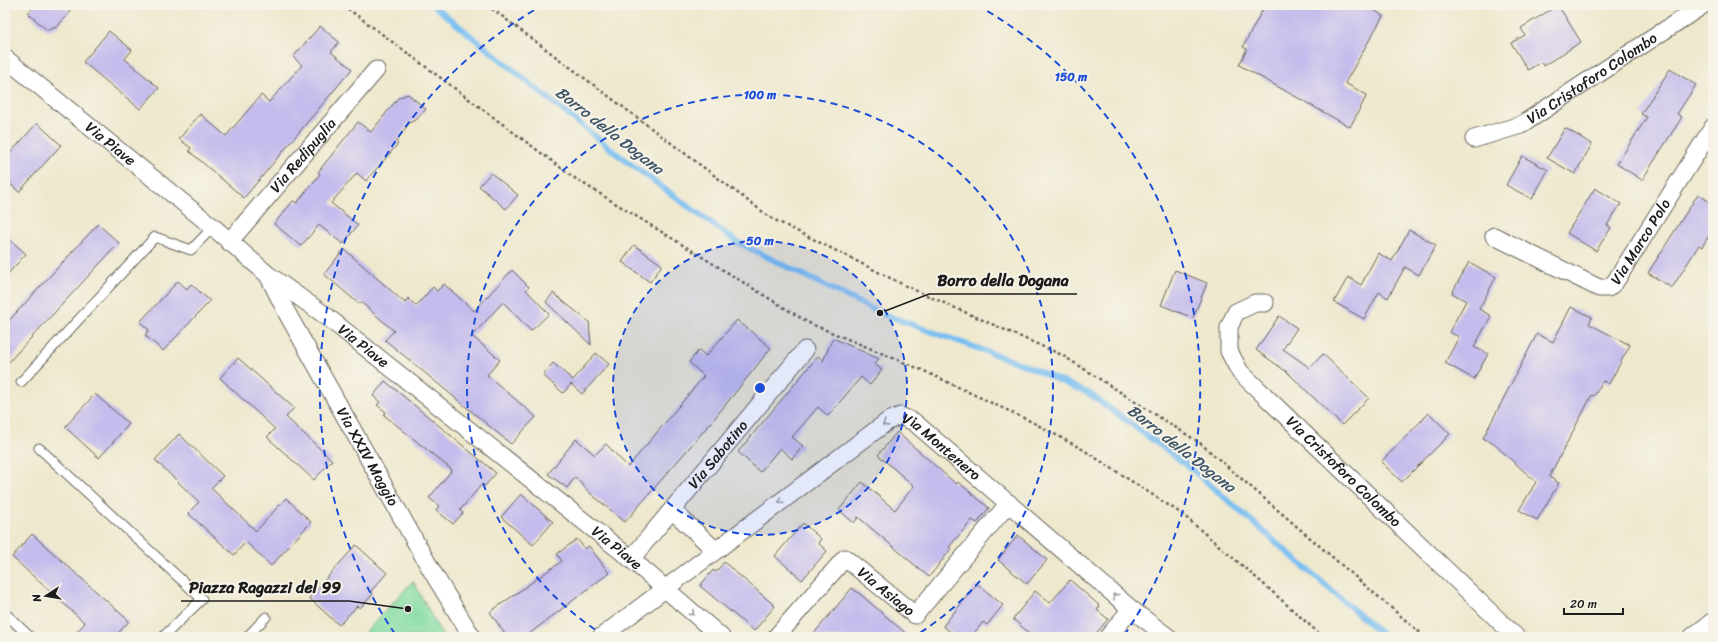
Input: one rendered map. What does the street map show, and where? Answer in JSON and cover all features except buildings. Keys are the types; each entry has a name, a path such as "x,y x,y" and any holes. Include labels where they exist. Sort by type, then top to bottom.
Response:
{"street":[{"name":"Via Cristoforo Colombo","path":"1474,139 1521,125 1703,5"},
{"name":"Via Piave","path":"5,58 213,227 267,274 326,316 631,559 721,637"},
{"name":"Via Redipuglia","path":"230,242 376,70"},
{"name":"Via Marco Polo","path":"1494,236 1599,288 1608,288 1615,282 1713,128"},
{"name":"Via XXIV Maggio","path":"267,274 288,315 429,566 472,637"},
{"name":"Via Cristoforo Colombo","path":"1265,303 1255,303 1236,312 1229,327 1229,351 1240,372 1516,637"},
{"name":"Via Sabotino","path":"631,559 805,350"},
{"name":"Via Montenero","path":"601,637 663,588 888,421 900,416 914,422 1131,609 1168,637"},
{"name":"Via Asiago","path":"776,637 845,558 915,615 1009,503"},
{"path":"672,510 715,550"},
{"path":"1108,637 1131,609"},
{"path":"1692,637 1713,621"}],"lane":[{"path":"21,382 154,237 191,250 213,227"},
{"path":"39,448 202,599 163,637"},
{"path":"5,613 30,637"},
{"path":"247,637 266,617"}],"path":[{"path":"343,5 576,180 802,319 922,370 1032,422 1082,449 1142,487 1182,514 1323,637"},
{"path":"486,5 771,218 908,287 1062,355 1200,443 1425,637"}],"green space":[{"path":"413,581 443,637 361,637"}],"waterway":[{"name":"Borro della Dogana","path":"433,5 617,154 737,242 880,313 1024,365 1090,394 1186,464 1385,637"}],"place":[{"name":"Borro della Dogana","path":"880,313"},
{"name":"Piazza Ragazzi del 99","path":"408,609"}]}
